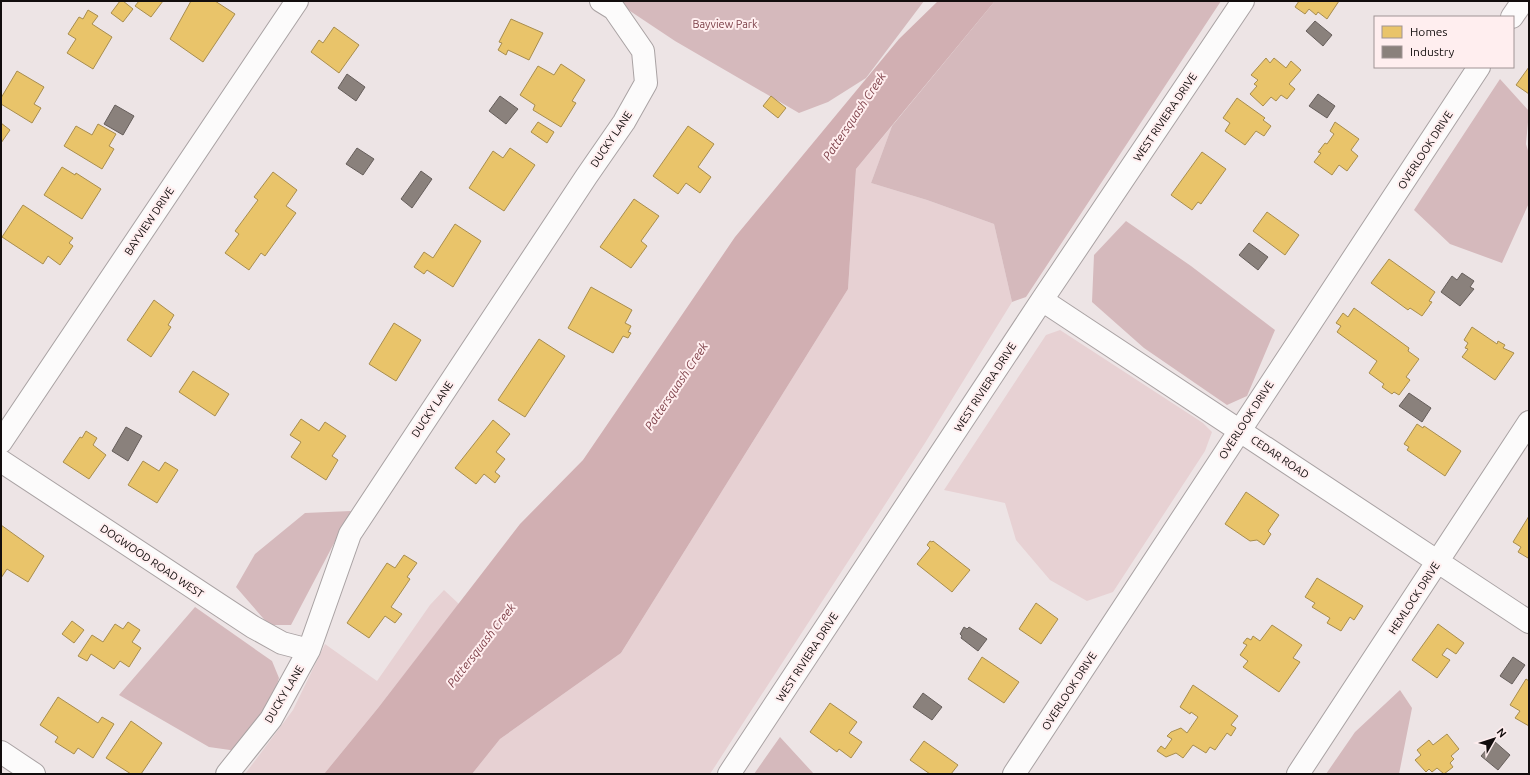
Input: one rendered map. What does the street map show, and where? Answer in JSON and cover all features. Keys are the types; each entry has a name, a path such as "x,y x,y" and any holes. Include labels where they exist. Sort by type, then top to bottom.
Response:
{"street":[{"name":"BAYVIEW DRIVE","path":"1,442 297,1"},
{"name":"DUCKY LANE","path":"227,774 271,719 309,650 350,534 586,176 624,122 646,83 643,51 614,9 601,1"},
{"name":"WEST RIVIERA DRIVE","path":"730,774 1042,300 1243,1"},
{"path":"1513,16 1523,1"},
{"name":"OVERLOOK DRIVE","path":"1014,774 1478,68"},
{"name":"CEDAR ROAD","path":"1042,300 1529,622"},
{"name":"HEMLOCK DRIVE","path":"1298,774 1529,422"},
{"name":"DOGWOOD ROAD WEST","path":"1,461 253,627 282,643 309,650"},
{"path":"1,752 34,774"}],"shaded area":[{"path":"892,126 871,183 927,200 994,224 1012,302 925,443 710,774 472,774 500,739 621,653 848,289 856,169"},
{"path":"1060,330 1203,423 1212,432 1205,451 1113,592 1087,601 1050,580 1016,540 1005,503 944,490 1046,335"},
{"path":"444,590 459,604 378,708 324,774 245,774 293,710 325,644 377,681 430,605"}],"green space":[{"name":"Bayview Park","path":"615,1 924,1 866,78 828,102 799,113 675,41"},
{"path":"995,1 1221,1 1026,297 1012,302 994,224 927,200 871,183 892,126"},
{"path":"1500,79 1529,111 1526,144 1529,154 1529,203 1502,263 1450,244 1414,210"},
{"path":"1126,221 1191,266 1275,330 1247,396 1227,405 1144,348 1092,302 1094,255"},
{"path":"351,511 291,625 269,625 236,587 255,554 305,513"},
{"path":"195,607 272,661 279,678 272,700 237,751 209,747 119,695"},
{"path":"1400,690 1412,708 1399,774 1326,774 1355,732"},
{"path":"780,737 814,774 754,774"}],"water":[{"name":"Pattersquash Creek","path":"938,1 995,1 856,169 848,289 621,653 500,739 472,774 324,774 378,708 520,524 583,460 735,237 899,39"}],"building: Homes":[{"path":"120,1 123,1 133,9 123,22 111,13"},
{"path":"139,1 163,1 151,17 135,6"},
{"path":"191,1 215,1 235,14 203,62 170,39"},
{"path":"1299,1 1339,1 1327,19 1318,12 1316,15 1309,9 1305,14 1295,7"},
{"path":"88,10 98,16 92,24 112,37 93,69 67,53 76,39 68,34 79,17 83,19"},
{"path":"511,19 543,33 529,60 508,50 506,55 498,50 502,43 499,42"},
{"path":"334,27 359,45 339,73 311,52 319,40 323,43"},
{"path":"1266,58 1270,63 1274,58 1286,68 1291,61 1301,70 1289,84 1295,89 1287,99 1281,95 1276,101 1271,97 1263,106 1250,94 1257,86 1254,84 1258,80 1251,75"},
{"path":"561,64 585,80 572,101 576,103 561,127 533,110 535,105 520,95 538,66 554,75"},
{"path":"1529,67 1529,94 1516,85"},
{"path":"17,71 44,87 34,104 41,108 32,123 1,104 1,98"},
{"path":"771,96 786,108 778,118 763,106"},
{"path":"1237,98 1265,118 1263,120 1271,126 1264,136 1256,131 1245,145 1225,131 1230,123 1223,118"},
{"path":"538,122 554,132 547,143 531,132"},
{"path":"1335,122 1359,139 1351,150 1358,156 1347,171 1339,165 1332,175 1314,162 1321,153 1318,152 1325,143 1327,144 1334,134 1330,131"},
{"path":"1,123 10,130 1,143"},
{"path":"98,124 116,134 109,146 114,149 102,169 64,146 76,126 92,135"},
{"path":"688,126 714,144 698,167 711,177 700,193 686,183 678,194 653,176"},
{"path":"510,148 535,165 504,211 469,188 493,151 503,158"},
{"path":"1202,152 1226,169 1201,204 1198,202 1192,210 1171,195"},
{"path":"62,167 75,175 76,173 101,189 82,219 44,195"},
{"path":"273,172 297,190 286,206 296,213 265,256 261,253 249,270 225,253 239,234 235,231 258,200 254,197"},
{"path":"634,199 659,216 641,241 647,246 631,268 600,247"},
{"path":"23,205 73,238 69,243 73,246 60,265 48,256 43,264 2,237"},
{"path":"1267,212 1299,235 1285,255 1253,231"},
{"path":"455,224 481,241 453,287 427,270 424,274 414,267 424,252 433,258"},
{"path":"1389,259 1435,292 1429,301 1432,302 1422,316 1410,308 1408,310 1371,283"},
{"path":"591,287 632,310 625,323 631,326 628,332 631,333 628,338 623,336 613,353 568,328"},
{"path":"154,300 174,315 168,325 171,327 151,357 127,340"},
{"path":"1354,308 1409,348 1408,351 1419,359 1406,377 1410,380 1399,395 1394,392 1392,394 1382,387 1384,384 1369,373 1377,361 1337,332 1341,326 1336,323 1343,313 1348,317"},
{"path":"394,323 421,340 396,381 369,364"},
{"path":"1472,327 1497,344 1498,341 1505,345 1503,348 1514,353 1495,380 1462,357 1468,349 1465,348 1468,343 1464,340"},
{"path":"539,339 565,356 525,417 498,400"},
{"path":"193,371 229,394 215,416 179,392"},
{"path":"301,419 319,431 325,422 346,436 332,456 338,460 326,480 291,457 301,442 290,435"},
{"path":"493,420 510,434 496,452 505,459 495,472 500,476 495,483 484,474 476,484 455,468"},
{"path":"1417,424 1423,428 1424,426 1461,451 1445,476 1407,450 1409,447 1404,444"},
{"path":"86,431 97,438 93,445 106,455 89,479 63,462 80,437 82,438"},
{"path":"143,461 159,471 165,462 178,470 157,503 128,485"},
{"path":"1246,492 1279,515 1268,531 1271,534 1264,545 1257,540 1250,541 1225,524"},
{"path":"1529,516 1528,558 1518,552 1521,547 1513,542"},
{"path":"1,525 44,556 28,582 7,569 1,578"},
{"path":"930,541 933,541 970,570 952,592 917,564 930,548 927,545"},
{"path":"404,555 417,563 407,577 410,579 391,607 402,614 395,623 385,616 369,638 347,623 387,563 395,568"},
{"path":"1317,578 1363,606 1354,620 1350,617 1341,631 1327,623 1330,618 1312,607 1315,603 1305,597"},
{"path":"1036,603 1058,619 1041,644 1019,629"},
{"path":"72,621 84,630 74,643 62,634"},
{"path":"128,622 140,630 132,642 141,648 129,667 120,661 114,669 91,654 87,661 78,656 92,635 103,642 115,624 123,629"},
{"path":"1438,624 1464,643 1456,654 1447,648 1442,655 1450,660 1437,678 1412,660"},
{"path":"1272,625 1302,645 1293,658 1300,662 1279,692 1243,667 1248,661 1240,655 1247,645 1243,643 1247,638 1251,640 1253,636 1260,641"},
{"path":"982,657 1019,682 1004,703 968,679"},
{"path":"1526,679 1529,681 1529,726 1515,718 1520,711 1510,705"},
{"path":"1193,685 1238,716 1231,725 1236,728 1231,736 1227,733 1215,750 1210,747 1206,753 1193,745 1183,758 1176,753 1166,757 1157,751 1161,746 1165,749 1172,739 1167,736 1171,732 1181,728 1187,733 1198,717 1191,712 1190,714 1180,707"},
{"path":"58,697 98,723 102,717 114,724 93,758 78,748 74,754 55,742 58,737 40,725"},
{"path":"830,703 857,722 849,733 862,742 851,758 839,749 837,752 810,732"},
{"path":"131,721 162,743 141,774 131,774 106,758"},
{"path":"1447,734 1459,749 1451,756 1454,759 1450,763 1453,767 1444,774 1437,768 1432,772 1429,769 1426,772 1415,760 1421,755 1417,750 1429,740 1433,745"},
{"path":"924,741 958,765 951,774 930,774 910,760"}],"building: Industry":[{"path":"1315,21 1332,35 1323,46 1306,31"},
{"path":"347,74 365,87 356,101 338,88"},
{"path":"1318,94 1335,106 1327,118 1309,106"},
{"path":"500,96 518,109 506,124 489,111"},
{"path":"115,105 134,116 123,135 104,124"},
{"path":"357,148 374,159 363,175 346,164"},
{"path":"421,171 432,179 412,208 401,199"},
{"path":"1249,243 1268,257 1258,270 1239,255"},
{"path":"1462,273 1474,281 1470,287 1474,289 1460,306 1441,292 1452,276 1457,280"},
{"path":"1409,393 1431,408 1422,422 1399,406"},
{"path":"126,427 142,436 128,461 112,451"},
{"path":"964,627 967,629 969,627 987,639 978,651 961,638 962,636 960,634"},
{"path":"1513,657 1525,665 1512,684 1500,676"},
{"path":"923,693 942,707 932,720 913,707"},
{"path":"1494,741 1510,755 1498,770 1481,756"}]}
